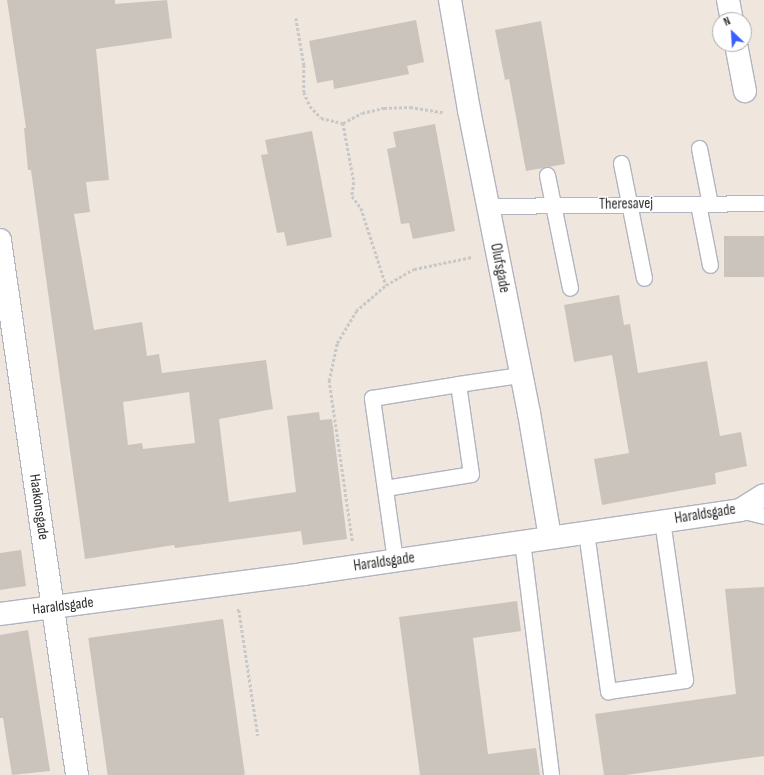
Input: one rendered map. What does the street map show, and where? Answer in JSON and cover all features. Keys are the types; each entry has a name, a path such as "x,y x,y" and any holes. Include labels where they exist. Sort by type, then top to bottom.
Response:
{"street":[{"name":"Olufsgade","path":"450,0 469,110 550,537"},
{"path":"728,0 730,12"},
{"path":"738,52 745,91"},
{"name":"Haakonsgade","path":"0,240 77,775"},
{"name":"Haraldsgade","path":"0,614 53,608 395,560 740,510 764,495"}],"lane":[{"path":"699,148 710,265"},
{"path":"621,163 644,278"},
{"path":"548,175 570,288"},
{"name":"Theresavej","path":"488,206 764,203"},
{"path":"395,560 372,398 520,375"},
{"path":"385,488 471,474 458,384"},
{"path":"740,510 764,516"},
{"path":"586,532 608,691 685,680 662,521"},
{"path":"522,541 551,775"}],"path":[{"path":"296,18 304,65 304,92 310,106 321,118 343,123 362,113 384,108 410,107 440,112 469,110"},
{"path":"343,123 354,182 352,196 361,208 386,285"},
{"path":"239,610 258,736"}],"building":[{"path":"7,0 115,0 115,4 167,0 172,38 96,49 109,180 86,182 90,212 74,214 94,330 142,322 147,356 159,354 162,373 266,360 273,409 219,419 229,502 296,492 287,416 319,412 320,420 332,419 347,539 303,545 301,531 175,548 174,545 85,559 31,170 28,170 24,128 26,128","holes":["189,392 195,443 143,449 142,443 128,445 123,402"]},
{"path":"416,20 424,62 407,66 409,74 334,89 333,80 317,83 309,41"},
{"path":"541,21 565,164 526,171 509,79 505,80 495,30"},
{"path":"435,124 455,231 413,239 409,223 401,224 387,149 396,147 393,132"},
{"path":"312,131 332,237 287,246 284,232 277,233 261,155 268,154 265,140"},
{"path":"724,236 764,236 764,277 724,277"},
{"path":"619,295 624,325 630,324 638,373 707,361 720,436 741,432 747,466 715,473 716,484 602,505 594,459 629,453 612,355 574,362 564,305"},
{"path":"21,550 26,586 0,590 0,553"},
{"path":"764,587 764,756 626,775 604,775 595,714 736,694 725,589"},
{"path":"517,601 521,631 473,638 488,754 536,748 540,775 420,775 399,617"},
{"path":"223,619 245,774 108,775 88,638"},
{"path":"28,630 50,771 12,775 3,718 0,718 0,635"}]}
